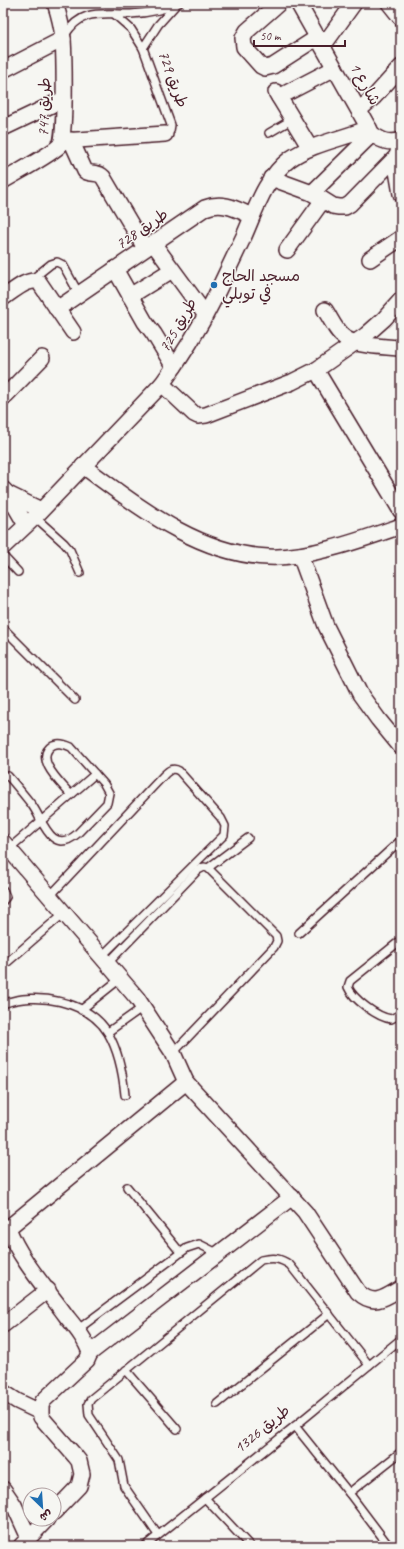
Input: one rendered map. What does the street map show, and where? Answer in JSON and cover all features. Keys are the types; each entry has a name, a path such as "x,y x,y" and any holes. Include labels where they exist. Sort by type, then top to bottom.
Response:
{"street":[{"name":"طريق 747","path":"3,181 55,150 67,141 64,98 63,39 55,3"},
{"path":"280,3 247,31 243,38 244,47 261,66 265,68 273,66 320,42 354,3"},
{"name":"شارع 1","path":"298,3 371,131"},
{"path":"389,3 401,18"},
{"path":"3,70 63,39"},
{"path":"358,110 374,97 401,67"},
{"path":"310,148 278,94 335,68"},
{"path":"3,128 64,98"},
{"path":"287,250 317,196 371,131 382,141 390,142 400,140 397,156 397,171 401,194"},
{"name":"طريق 725","path":"3,547 34,517 162,384 174,367 205,314 271,178 290,159 310,148 371,131"},
{"name":"طريق 729","path":"67,141 165,134"},
{"path":"67,141 85,171 102,175 149,246 172,270 205,314"},
{"path":"271,178 317,196 339,207 344,207 350,204 397,156"},
{"name":"طريق 728","path":"57,309 211,205 217,204 229,206 252,216"},
{"path":"370,259 401,238"},
{"path":"115,269 146,325 153,332 174,367"},
{"path":"130,296 172,270"},
{"path":"3,298 30,281 36,281 41,284 73,332"},
{"path":"162,384 194,414 202,416 268,392 316,370 355,343 384,319 401,300"},
{"path":"325,310 339,332 345,338 355,343 401,348"},
{"path":"3,398 42,358"},
{"path":"316,370 401,511"},
{"path":"83,466 158,520 209,545 238,554 269,557 300,554 350,543 401,526"},
{"path":"6,491 34,517"},
{"path":"300,554 326,626 356,688 378,720 401,747"},
{"path":"5,848 50,896 121,978 143,1006 173,1053 186,1082 309,1217 358,1292 364,1298 378,1300 385,1298 401,1288"},
{"path":"90,1353 88,1346 15,1245 6,1229 186,1082"},
{"path":"62,1504 79,1486 82,1474 81,1467 76,1456 44,1421 40,1412 43,1401 87,1360 90,1353 292,1197"},
{"path":"3,1325 48,1290"},
{"path":"3,1392 17,1401 40,1412"},
{"path":"3,1489 14,1505 25,1542 39,1527"}],"lane":[{"path":"63,39 68,30 84,17 104,13 146,13 178,3"},
{"path":"143,48 158,25 178,3"},
{"name":"طريق 729","path":"114,14 131,29 143,48 171,125 170,131 165,134"},
{"path":"269,133 293,119"},
{"path":"30,281 50,264 57,262 63,265 79,294"},
{"path":"34,517 70,550 80,573"},
{"path":"3,556 18,572"},
{"path":"3,628 75,700"},
{"path":"8,776 32,805 46,831 55,839 67,840 77,834 104,808 109,799 107,788 71,747 66,744 59,743 53,745 46,755 46,761 48,767 72,795"},
{"path":"50,896 158,780 171,769 179,771 221,818 225,826 224,835 105,960"},
{"path":"5,848 41,822 95,774"},
{"path":"105,960 198,870 204,867 208,868 248,838"},
{"path":"299,933 401,840"},
{"path":"173,1053 274,947 277,942 274,933 208,868"},
{"path":"3,890 6,897 3,901"},
{"path":"3,966 64,913"},
{"path":"401,940 350,981 348,985 354,997 381,1016 391,1019 401,1014"},
{"path":"82,1010 121,978"},
{"path":"3,1004 11,1001 35,997 59,1000 82,1010 96,1020 108,1032 117,1053 123,1073 125,1095"},
{"path":"108,1032 143,1006"},
{"path":"127,1187 180,1252"},
{"path":"77,1330 180,1252 193,1245 199,1244 219,1254"},
{"path":"158,1535 124,1486 119,1460 89,1415 88,1404 126,1370 261,1260 276,1258 284,1260 290,1265 369,1365"},
{"path":"217,1404 329,1314"},
{"name":"طريق 1326","path":"145,1546 401,1339"},
{"path":"126,1370 177,1429"},
{"path":"295,1426 389,1546"},
{"path":"349,1493 401,1452"},
{"path":"205,1498 250,1546"}],"place":[{"name":"مسجد الحاج في توبلي","path":"214,285"}]}
